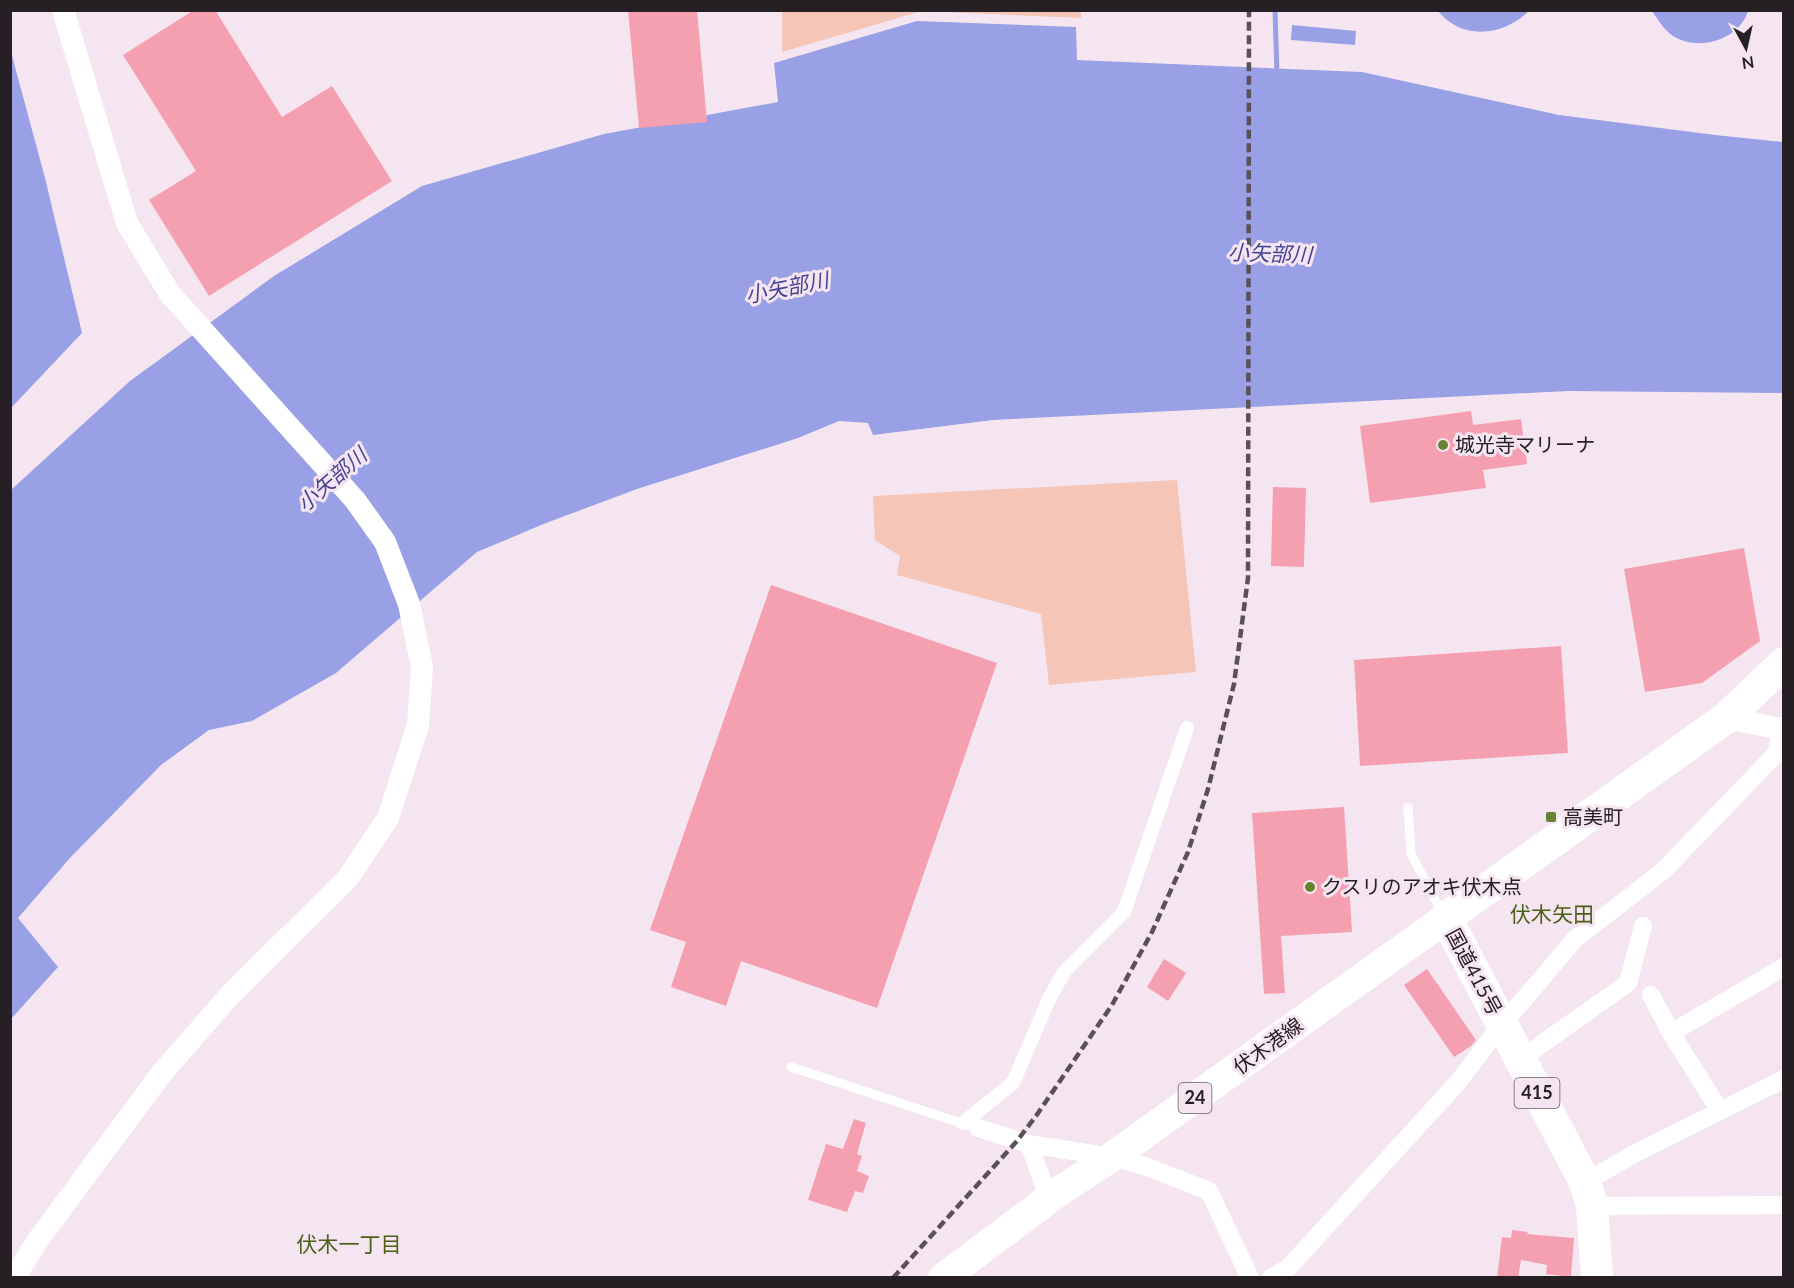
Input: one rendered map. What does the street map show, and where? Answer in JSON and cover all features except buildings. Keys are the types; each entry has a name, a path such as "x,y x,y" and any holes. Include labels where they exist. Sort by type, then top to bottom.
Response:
{"highway":[{"name":"国道415号","path":"1596,1278 1589,1194 1446,918 1726,718 1784,663"},
{"name":"国道415号","path":"1726,718 1784,693"}],"main road":[{"name":"伏木港線","path":"943,1278 1049,1199 1112,1157 1446,918"}],"street":[{"path":"14,1278 38,1240 161,1074 231,994 348,878 388,818 418,724 422,667 409,604 385,542 355,500 170,294 127,223 64,14"},
{"path":"1271,1278 1288,1268 1460,1080 1502,1025 1575,939 1663,871 1776,754 1783,729 1726,718"},
{"path":"1187,728 1124,912 1064,972 1049,999 1013,1083 970,1125 1029,1144 1112,1157 1145,1166 1209,1191 1250,1278"},
{"path":"1519,1060 1628,983 1643,926"},
{"path":"1671,1033 1784,967"},
{"path":"1651,995 1671,1033 1720,1111"},
{"path":"1589,1194 1638,1152 1784,1079"},
{"path":"1029,1144 1049,1199"},
{"path":"1589,1194 1784,1205"}],"lane":[{"path":"1408,808 1411,854 1446,918"},
{"path":"791,1067 970,1125"}],"shaded area":[{"path":"922,10 1081,10 1081,18 922,11"},
{"path":"922,10 782,52 782,11"},
{"path":"1177,480 1196,672 1049,685 1041,614 897,575 900,556 875,540 873,496"}],"water":[{"path":"1438,11 1529,11 1508,26 1483,32 1459,27 1448,21"},
{"path":"1652,11 1748,11 1743,21 1727,36 1706,43 1694,43 1683,41 1670,34"},
{"name":"小矢部川","path":"917,21 1076,27 1077,60 1362,72 1559,115 1783,142 1783,393 1568,391 993,420 873,435 868,423 839,421 798,438 637,489 477,552 336,673 252,721 209,730 161,765 69,859 18,918 58,967 11,1019 11,490 130,381 274,276 422,186 604,134 778,102 774,63"},
{"path":"1292,25 1356,31 1355,45 1291,40"},
{"path":"11,52 45,178 82,333 11,408"}],"waterway":[{"path":"1275,10 1277,75"}],"railway":[{"path":"893,1278 1017,1141 1112,1005 1152,932 1188,852 1208,789 1234,684 1248,578 1249,10"}],"place":[{"name":"城光寺マリーナ","path":"1443,445"},
{"name":"高美町","path":"1551,817"},
{"name":"クスリのアオキ伏木点","path":"1310,887"}],"district":[{"name":"伏木矢田","path":"1552,915"},
{"name":"伏木一丁目","path":"349,1245"}]}
